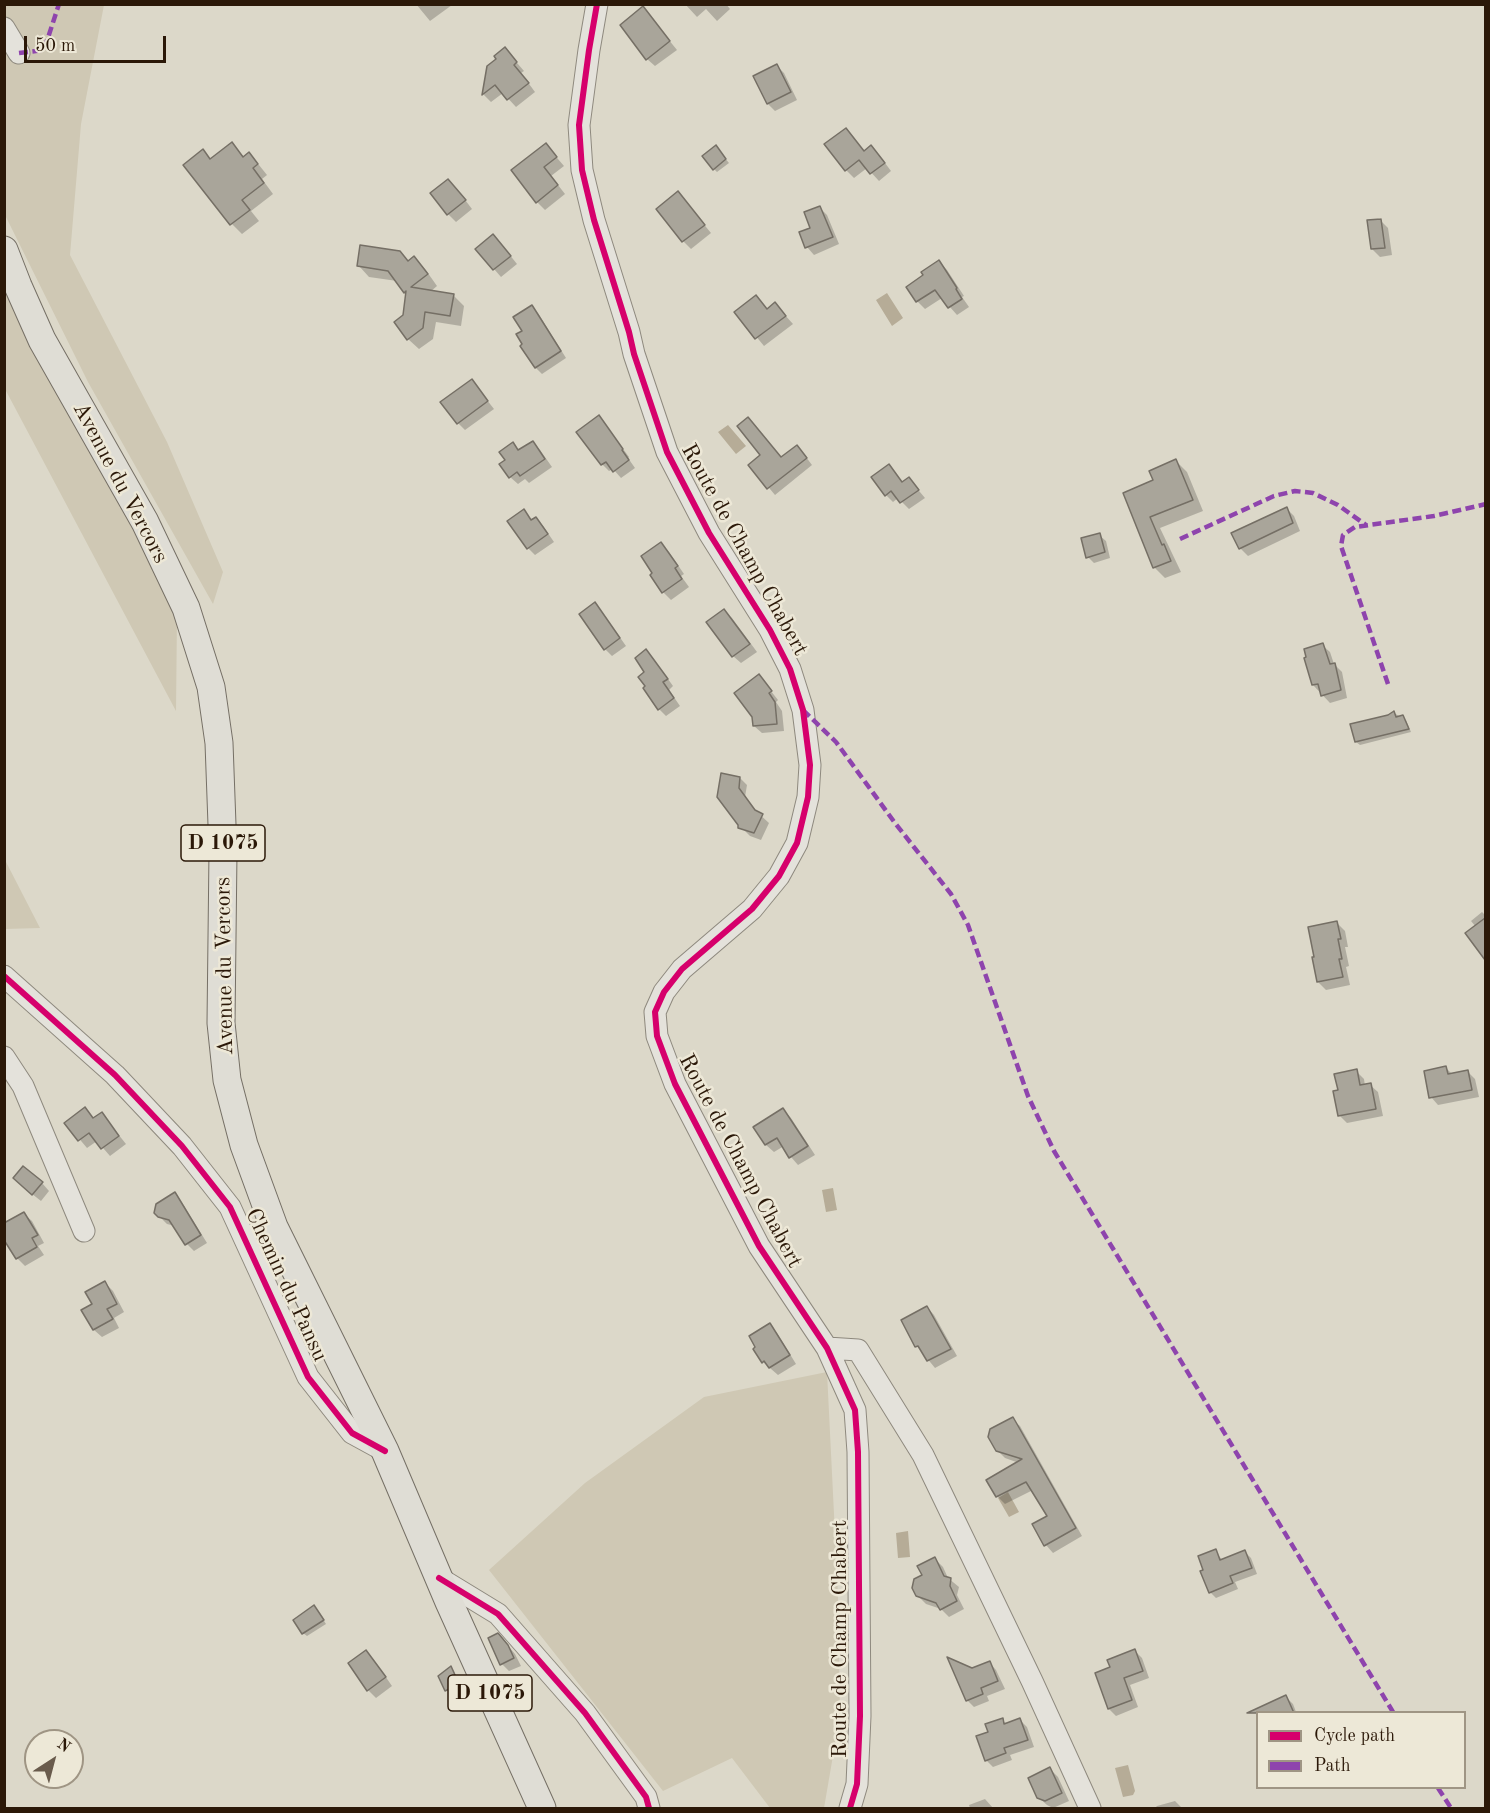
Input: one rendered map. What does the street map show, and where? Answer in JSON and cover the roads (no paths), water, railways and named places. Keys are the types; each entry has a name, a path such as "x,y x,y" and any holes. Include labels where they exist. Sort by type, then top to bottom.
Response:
{"main road":[{"name":"Avenue du Vercors","path":"4,250 42,340 145,522 186,608 211,687 219,743 223,852 221,1023 227,1080 244,1145 274,1227 385,1451 439,1578"},
{"name":"D 1075","path":"439,1578 542,1809"}],"street":[{"name":"Route de Champ Chabert","path":"597,4 579,125 582,170 594,220 634,354 667,452 709,533 770,630 790,669 803,710 810,765 808,797 797,843 779,876 752,909 682,969 664,992 655,1012 657,1036 675,1084 759,1246 827,1348 855,1410 858,1452 860,1716 857,1784 850,1809"},
{"path":"4,28 19,53"},
{"name":"Chemin du Pansu","path":"4,976 115,1075 182,1146 230,1207 308,1377 352,1433 385,1451"},
{"path":"4,1057 23,1086 84,1231"},
{"path":"827,1348 858,1350 923,1455 1032,1681 1090,1809"},
{"path":"439,1578 498,1614 585,1713 646,1797 649,1809"}]}
